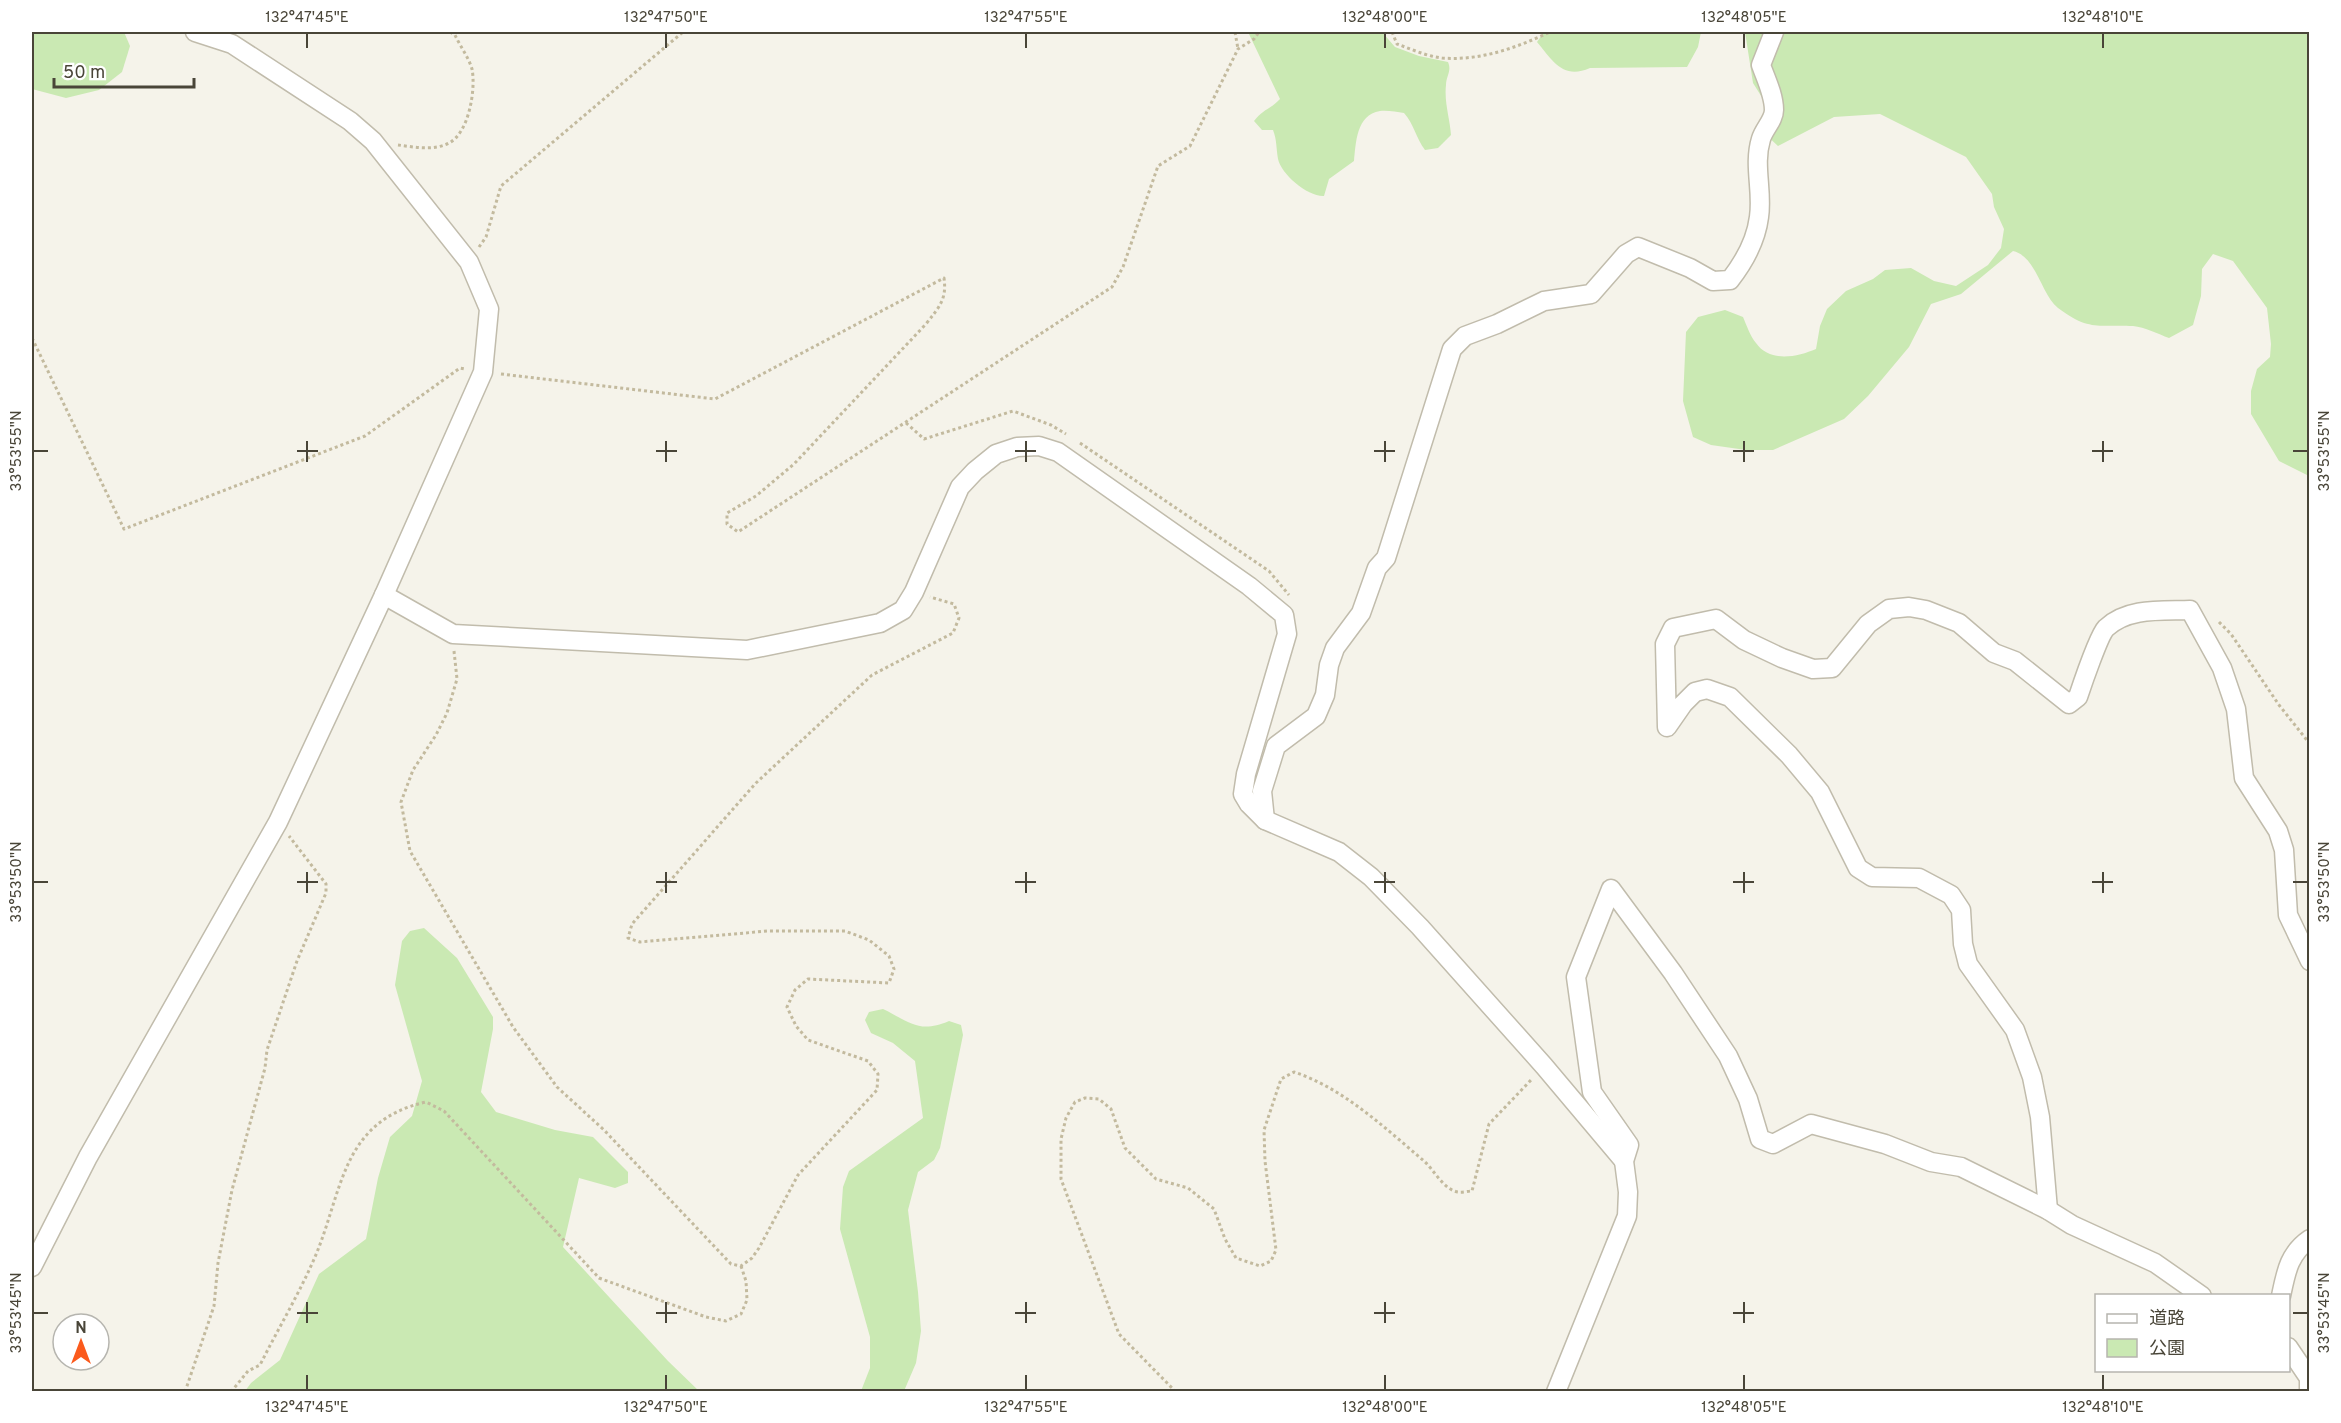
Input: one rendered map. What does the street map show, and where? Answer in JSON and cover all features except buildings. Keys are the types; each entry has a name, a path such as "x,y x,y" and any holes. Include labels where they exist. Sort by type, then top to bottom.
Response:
{"street":[{"path":"32,1268 88,1157 278,822 384,595 483,372 489,309 469,262 373,141 350,121 232,44 195,32"},
{"path":"1265,820 1262,791 1276,746 1316,716 1325,695 1329,665 1335,648 1361,613 1377,568 1386,558 1452,349 1465,336 1497,324 1544,301 1591,294 1626,254 1638,247 1690,268 1713,281 1730,280 1739,268 1752,246 1760,216 1757,165 1761,139 1775,112 1773,97 1761,65 1774,32"},
{"path":"384,595 453,634 747,650 880,624 903,610 914,592 960,487 975,471 996,454 1017,447 1039,446 1058,452 1249,586 1284,615 1287,634 1246,774 1243,794 1249,804 1265,820 1339,852 1371,877 1420,927 1544,1066 1624,1161"},
{"path":"2048,1210 2040,1118 2032,1077 2015,1030 1968,964 1963,944 1961,910 1951,895 1919,878 1872,876 1858,868 1820,792 1789,755 1730,697 1707,689 1695,692 1683,704 1667,727 1665,644 1673,628 1716,619 1744,640 1782,658 1813,669 1832,668 1868,624 1889,609 1918,608 1959,624 1994,653 2015,661 2069,704 2078,697 2104,629 2142,611 2190,610 2222,668 2229,687 2236,709 2244,778 2278,831 2284,850 2288,915 2310,961"},
{"path":"1556,1392 1627,1216 1629,1192 1624,1161 1629,1145 1592,1092 1576,977 1611,889 1674,973 1728,1056 1748,1099 1760,1139 1773,1144 1811,1124 1885,1144 1931,1162 1961,1167 2048,1210 2072,1225 2155,1263 2199,1294"},
{"path":"2281,1294 2287,1266 2298,1246 2310,1239"},
{"path":"2290,1349 2309,1378 2309,1392"}],"path":[{"path":"373,141 423,148 450,142 464,127 472,98 472,69 455,35 450,32"},
{"path":"469,262 486,237 501,186 683,32"},
{"path":"1235,32 1238,49"},
{"path":"32,338 124,529 365,436 460,368 716,399 944,278 946,292 941,306 926,324 794,464 756,496 727,513 727,524 738,532 1112,287 1123,267 1158,165 1190,146 1238,49 1254,39 1259,32"},
{"path":"1392,32 1397,44 1441,58 1484,56 1528,42 1550,32"},
{"path":"453,634 458,679 447,713 436,735 413,770 401,802 410,851 513,1027 557,1087 604,1130 731,1264 741,1266 752,1258 759,1248 798,1175 877,1090 878,1074 868,1061 808,1040 796,1026 787,1007 795,990 808,980 889,983 894,969 889,956 869,940 844,931 768,931 640,942 628,938 632,924 756,783 872,675 953,633 959,618 954,604 914,592"},
{"path":"2218,621 2231,634 2279,705 2310,744"},
{"path":"185,1392 214,1306 218,1263 232,1190 265,1068 267,1050 297,961 326,893 326,884 278,822"},
{"path":"1176,1392 1119,1335 1061,1179 1061,1139 1066,1118 1075,1102 1086,1098 1099,1099 1111,1109 1125,1148 1156,1179 1188,1188 1214,1209 1225,1239 1236,1258 1260,1266 1271,1261 1276,1250 1265,1161 1264,1130 1281,1079 1294,1072 1308,1076 1350,1101 1426,1164 1448,1186 1458,1192 1472,1191 1489,1124 1544,1066"},
{"path":"231,1392 248,1371 260,1365 315,1256 346,1166 366,1136 384,1118 406,1106 426,1102 444,1111 599,1278 706,1317 726,1321 741,1314 747,1300 746,1281 741,1266"}],"green space":[{"path":"32,32 124,32 130,46 122,72 99,90 66,98 32,89"},
{"path":"1248,32 1382,32 1395,47 1419,56 1448,62 1446,98 1451,135 1438,148 1425,150 1404,113 1380,111 1372,114 1366,118 1359,131 1354,161 1329,179 1324,196 1310,193 1296,184 1280,165 1273,130 1262,130 1254,121 1280,99"},
{"path":"1544,32 1701,32 1698,47 1687,67 1590,68 1573,72 1559,67 1537,42"},
{"path":"1745,32 2309,32 2309,476 2279,461 2251,414 2251,391 2257,369 2270,357 2267,308 2233,261 2213,254 2202,269 2201,296 2193,325 2169,338 2138,327 2087,324 2069,316 2052,302 2027,260 2021,254 2013,251 1961,294 1931,304 1909,347 1868,396 1844,419 1773,450 1746,450 1711,445 1693,437 1683,401 1686,332 1698,317 1725,310 1743,317 1754,340 1769,354 1792,356 1801,354 1816,349 1820,326 1827,309 1846,291 1873,279 1885,270 1911,268 1934,281 1956,286 1988,265 2001,248 2004,229 1994,207 1992,194 1966,157 1880,114 1834,117 1778,146 1763,132 1768,107 1753,83"},
{"path":"424,928 457,958 493,1017 493,1029 481,1092 496,1112 555,1130 593,1137 628,1172 628,1183 615,1188 579,1178 563,1247 668,1361 699,1391 245,1391 251,1383 280,1360 319,1274 366,1239 378,1178 390,1137 412,1116 422,1081 395,985 402,941 410,931"},
{"path":"883,1009 915,1025 939,1025 949,1021 961,1025 963,1035 940,1148 934,1160 918,1172 908,1210 921,1331 916,1363 904,1391 861,1391 870,1368 870,1337 840,1229 843,1187 849,1171 923,1118 915,1061 893,1043 871,1033 865,1020 869,1012"}]}
